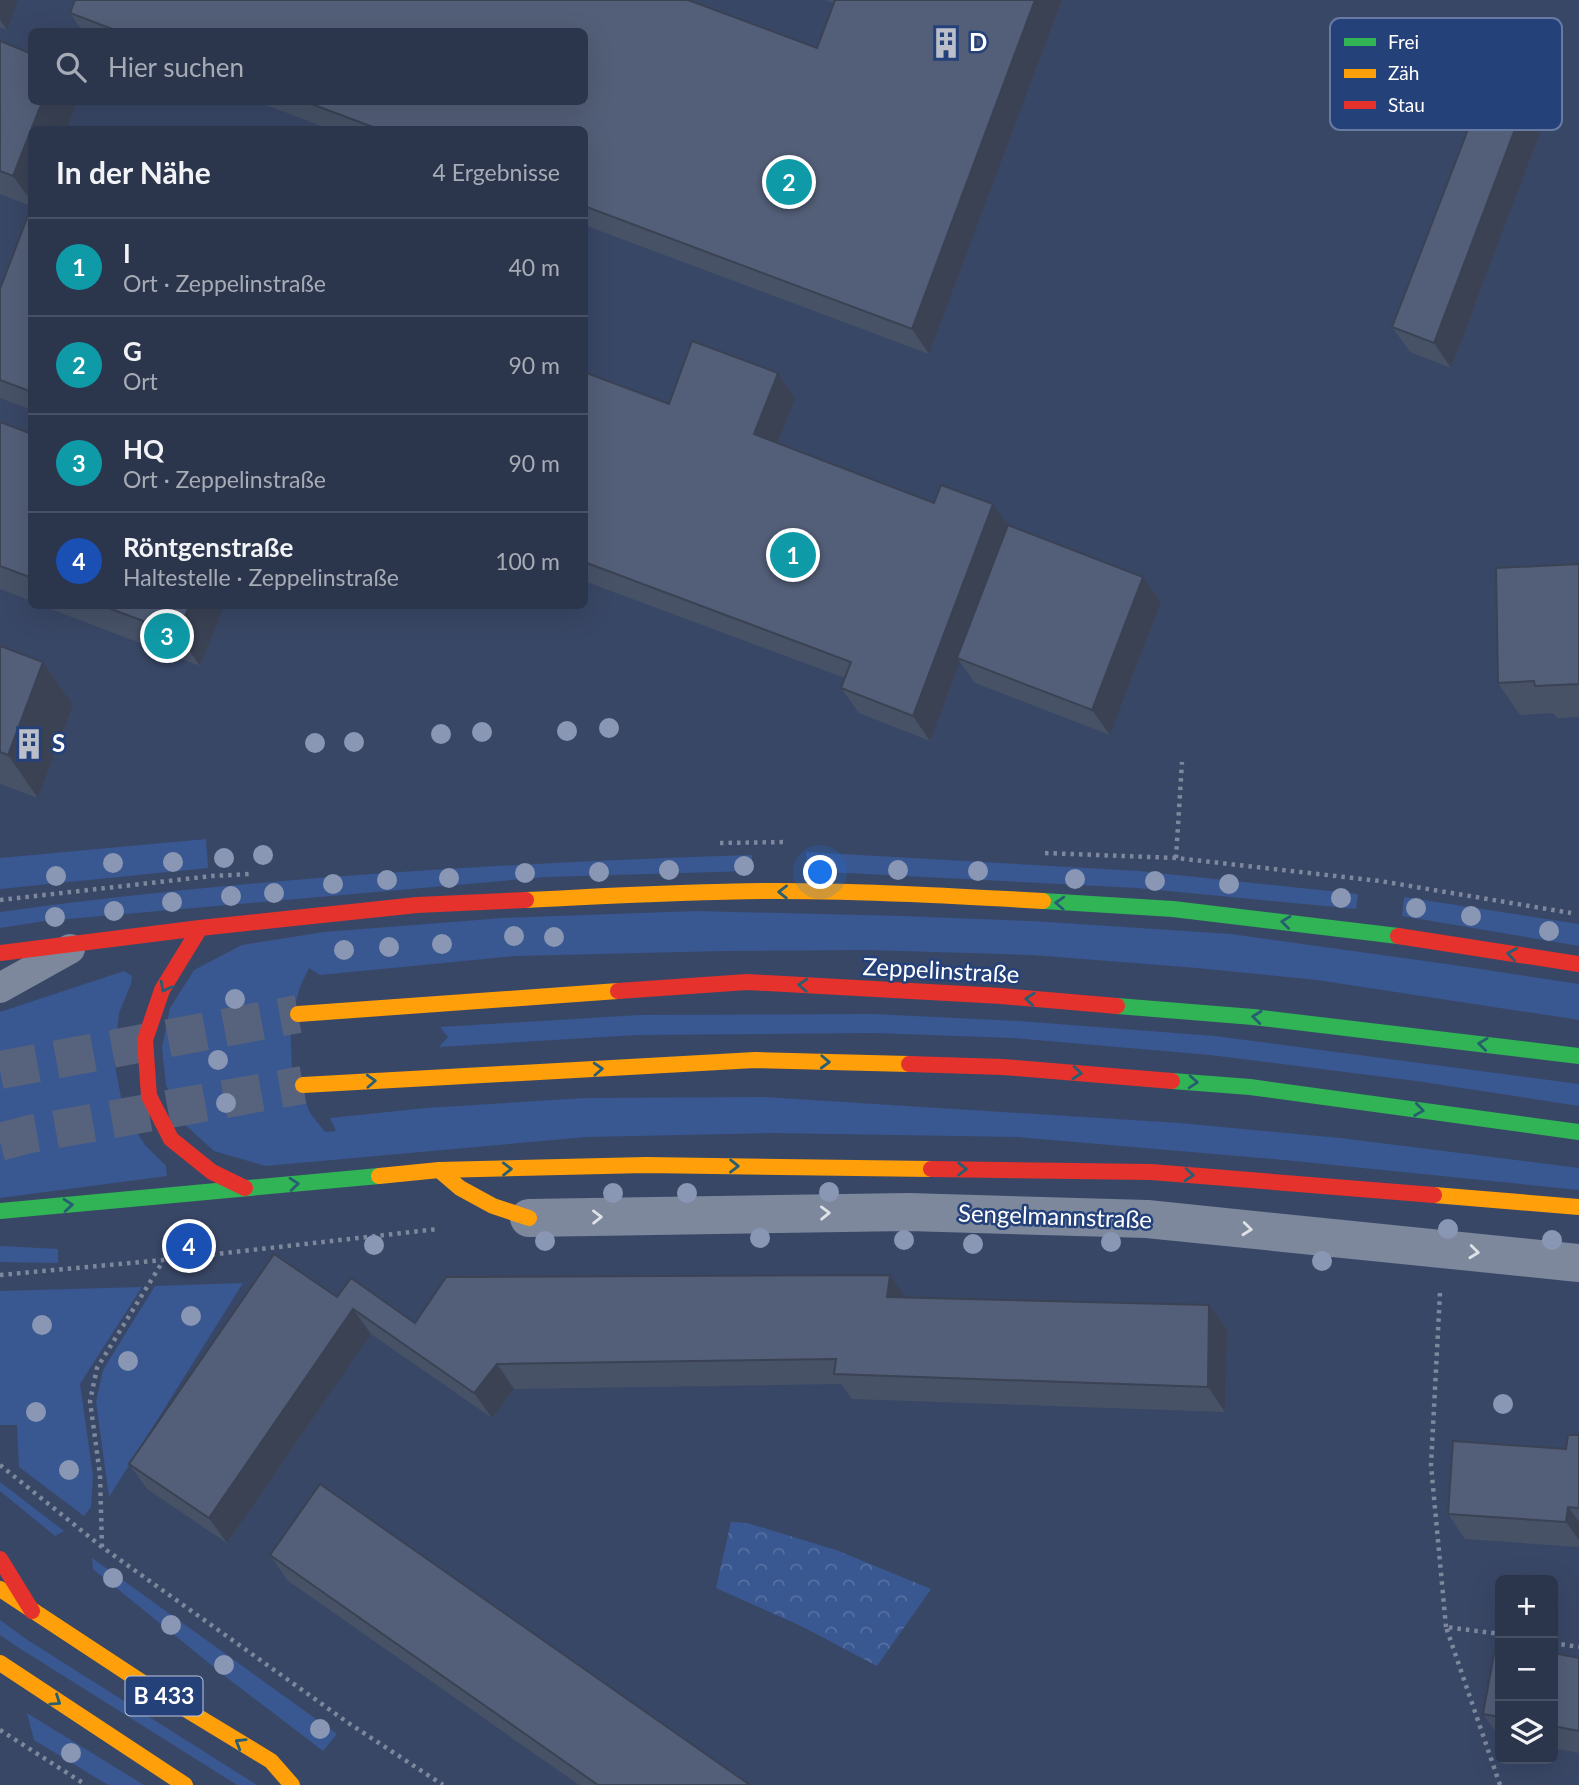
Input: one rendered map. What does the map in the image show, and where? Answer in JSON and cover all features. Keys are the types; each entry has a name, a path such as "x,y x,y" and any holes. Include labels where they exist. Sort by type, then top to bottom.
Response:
{"main road":[{"path":"0,953 417,905 778,891 916,894 1186,911 1374,932 1579,964"},
{"path":"200,928 162,990 145,1040 149,1096 171,1139 212,1172 245,1188"},
{"name":"Zeppelinstraße","path":"298,1014 747,982 1001,996 1253,1017 1579,1056"},
{"path":"303,1085 755,1060 1003,1067 1250,1087 1579,1132"},
{"path":"0,1211 439,1170 646,1165 1151,1172 1579,1207"},
{"path":"439,1170 460,1188 493,1206 529,1219"},
{"path":"0,1559 32,1611"},
{"name":"B 433","path":"0,1589 149,1688 271,1761 292,1785"},
{"path":"0,1663 185,1785"}],"street":[{"name":"Sengelmannstraße","path":"529,1219 908,1212 1133,1219 1579,1263"}],"lane":[{"path":"0,988 80,943"}],"path":[{"path":"1176,858 1182,762"},
{"path":"0,1275 448,1228"},
{"path":"1443,1249 1431,1465 1446,1627 1500,1785"},
{"path":"102,1547 100,1475 90,1401 97,1368 163,1260"},
{"path":"0,1465 102,1547 347,1722 443,1785"},
{"path":"1446,1627 1495,1633"},
{"path":"1558,1644 1579,1647"},
{"path":"0,1730 86,1785"}],"green space":[{"path":"206,839 208,868 0,889 0,858"},
{"path":"806,852 1139,871 1358,894 1356,909 1137,888 807,871"},
{"path":"752,855 752,871 546,877 45,921 0,928 0,912 187,890 564,862"},
{"path":"1404,897 1579,924 1579,946 1402,916"},
{"path":"696,911 1032,921 1231,934 1579,984 1579,1020 1317,980 1032,955 868,950 725,951 515,956 320,975 309,968 300,987 290,1023 292,1069 310,1113 325,1132 336,1131 330,1118 426,1108 585,1098 764,1097 1180,1123 1340,1138 1579,1168 1579,1190 1284,1160 1017,1137 772,1133 587,1137 265,1166 214,1151 184,1124 166,1085 162,1048 170,1008 194,970 242,945 324,932 503,918"},
{"path":"124,971 132,976 119,1013 114,1061 124,1112 145,1145 166,1166 167,1176 0,1198 0,1012"},
{"path":"872,1014 1019,1021 1215,1036 1579,1084 1579,1106 1416,1081 1210,1055 1012,1038 874,1033 637,1035 439,1047 448,1037 440,1027 639,1015"},
{"path":"2,1246 58,1249 58,1263 0,1262"},
{"path":"243,1283 109,1497 96,1402 103,1370 155,1286"},
{"path":"142,1287 80,1384 93,1475 91,1507 84,1516 19,1467 17,1425 0,1425 0,1291"},
{"path":"0,1482 64,1531 55,1536 0,1491"},
{"path":"731,1522 747,1523 836,1550 931,1589 877,1666 803,1627 716,1588"},
{"path":"92,1558 337,1734 323,1751 226,1677 93,1569"},
{"path":"0,1620 257,1785 237,1785 16,1646 0,1635"},
{"path":"27,1713 144,1785 108,1785 34,1740"}],"building":[{"path":"75,0 688,0 817,48 835,0 1035,0 912,329 588,208 588,126 370,126 314,105 588,105 588,28 109,28 70,13"},
{"path":"0,41 28,52 28,105 41,105 33,126 28,126 28,138 13,176 0,171"},
{"path":"1468,130 1515,130 1434,343 1392,327"},
{"path":"28,216 28,390 0,380 0,289"},
{"path":"692,341 778,373 754,434 934,503 941,485 993,504 913,716 841,688 851,662 588,563 588,374 669,404"},
{"path":"0,422 28,432 28,576 0,566"},
{"path":"1008,525 1143,577 1092,710 957,658"},
{"path":"1579,564 1579,684 1535,686 1534,681 1498,683 1496,568"},
{"path":"111,609 188,609 178,634"},
{"path":"0,646 43,662 8,755 0,752"},
{"path":"274,1254 337,1297 351,1278 415,1323 446,1277 890,1275 887,1297 1209,1305 1208,1387 834,1374 836,1359 497,1364 474,1393 353,1309 209,1518 129,1464"},
{"path":"1568,1435 1579,1435 1579,1508 1568,1507 1566,1522 1448,1514 1453,1441 1566,1449"},
{"path":"320,1484 750,1785 598,1785 270,1555"},
{"path":"1495,1648 1495,1716 1483,1714"},
{"path":"1558,1654 1579,1658 1579,1731 1558,1727"}],"tunnel":[{"path":"0,1070 298,1014"},
{"path":"0,1142 30,1134 303,1085"}],"traffic: fast":[{"path":"1043,901 1173,909 1398,936"},
{"path":"1117,1006 1253,1017 1579,1056"},
{"path":"1172,1081 1250,1087 1579,1132"},
{"path":"0,1211 379,1176"}],"traffic: slow":[{"path":"526,900 777,891 1043,901"},
{"path":"298,1014 618,991"},
{"path":"303,1085 755,1060 909,1064"},
{"path":"379,1176 439,1170 646,1165 931,1169"},
{"path":"439,1170 460,1188 493,1206 529,1218"},
{"path":"1434,1195 1579,1207"},
{"path":"0,1589 149,1687 271,1761 292,1785"},
{"path":"0,1663 185,1785"}],"traffic: jam":[{"path":"0,953 417,905 526,900"},
{"path":"200,928 162,990 145,1040 149,1096 171,1139 212,1172 245,1188"},
{"path":"1398,936 1579,964"},
{"path":"618,991 747,982 1001,996 1117,1006"},
{"path":"909,1064 1003,1067 1172,1081"},
{"path":"931,1169 1151,1172 1434,1195"},
{"path":"0,1559 32,1611"}],"place":[{"name":"D","path":"946,43"},
{"name":"G","path":"789,182"},
{"name":"I","path":"793,555"},
{"name":"HQ","path":"167,636"},
{"name":"S","path":"29,744"},
{"name":"Röntgenstraße","path":"189,1246"}]}
